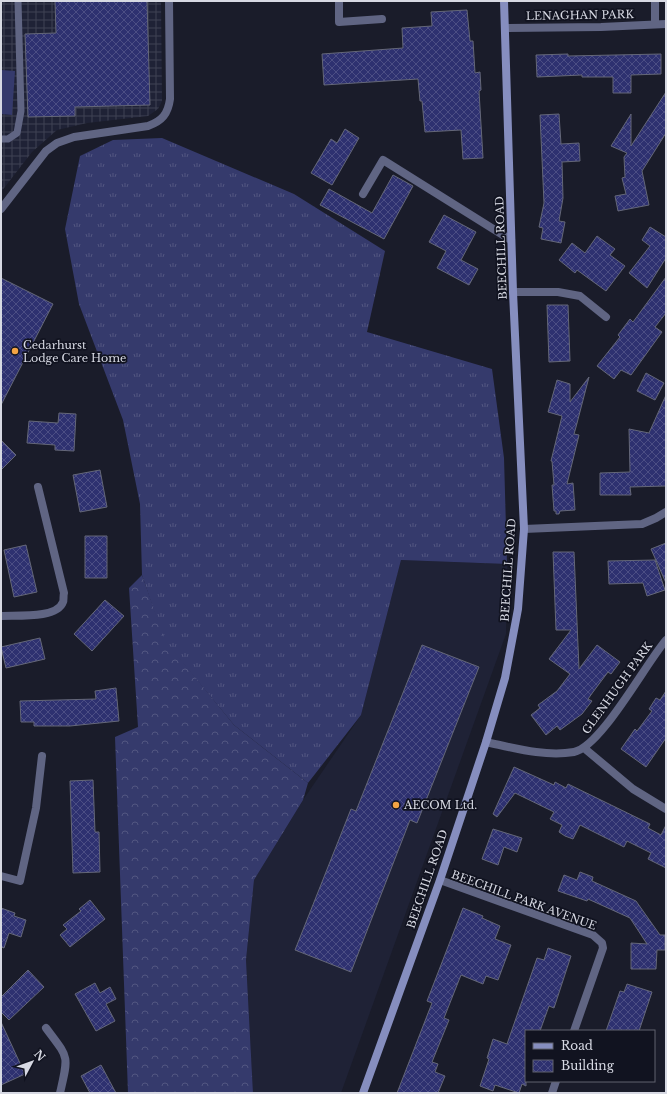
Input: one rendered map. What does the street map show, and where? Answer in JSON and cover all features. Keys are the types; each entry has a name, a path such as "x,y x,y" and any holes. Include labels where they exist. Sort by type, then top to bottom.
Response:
{"street":[{"path":"1,209 4,199 46,151 58,143 74,137 148,126 156,123 163,117 169,109 170,99 169,1"},
{"path":"339,1 339,22 382,19"},
{"name":"BEECHILL ROAD","path":"363,1093 440,880 486,742 512,648 518,609 524,529 511,240 506,28 504,1"},
{"path":"655,1 655,24"},
{"name":"LENAGHAN PARK","path":"506,28 601,27 666,24"},
{"path":"363,194 383,160 511,240"},
{"path":"513,292 558,292 580,296 606,317"},
{"path":"1,616 49,614 57,610 63,603 64,593 38,487"},
{"path":"524,529 642,524 666,512"},
{"name":"GLENHUGH PARK","path":"486,742 541,752 575,752 584,748 591,742 622,703 666,640"},
{"name":"GLENHUGH PARK","path":"584,748 633,789 666,809"},
{"path":"1,876 20,881 36,808 42,756"},
{"name":"BEECHILL PARK AVENUE","path":"440,880 598,938 603,948 574,1030"},
{"path":"46,1028 65,1053 67,1063 60,1093"},
{"path":"552,1093 556,1082"}],"lane":[{"path":"1,139 8,139 17,133 21,111 18,1"}],"shaded area":[{"path":"1,1 161,1 162,101 158,109 148,116 87,123 57,130 32,152 1,192"},
{"path":"401,560 507,564 506,634 341,1093 253,1093 246,960 254,880 303,800 361,715"}],"green space":[{"path":"1,70 15,71 12,115 1,114"},
{"path":"162,138 294,194 385,251 367,332 492,369 504,458 507,564 401,560 361,715 308,783 234,725 164,640 142,575 140,504 123,420 79,304 65,229 80,156 113,140"},
{"path":"142,575 165,640 234,725 308,783 303,800 254,880 246,960 253,1093 128,1093 115,737 138,727 129,588"}],"building":[{"path":"55,1 147,1 150,105 75,107 75,116 28,117 25,34 56,33"},
{"path":"467,10 470,41 473,41 475,73 480,72 481,90 479,91 483,158 463,159 461,130 425,132 418,79 324,85 322,54 403,48 402,28 432,26 431,12"},
{"path":"568,54 568,56 661,54 661,74 631,75 631,93 613,93 613,77 582,77 582,75 537,77 536,55"},
{"path":"666,92 666,133 642,171 649,205 618,211 615,196 626,194 622,178 625,177 624,157 627,153 611,146 631,114 631,146"},
{"path":"559,114 561,144 579,143 580,161 562,162 563,198 559,221 565,222 561,243 541,239 543,228 539,227 544,203 540,115"},
{"path":"345,129 359,138 332,185 311,173 331,139 337,143"},
{"path":"393,175 413,186 384,239 320,205 329,189 372,213"},
{"path":"444,215 476,232 461,260 478,269 469,285 437,268 446,251 429,242"},
{"path":"650,227 666,237 666,258 647,288 629,273 650,246 642,240"},
{"path":"597,236 615,249 610,255 625,266 606,291 577,270 575,273 559,260 572,243 585,253"},
{"path":"666,277 666,313 655,327 662,332 631,375 621,370 614,379 597,366 620,337 618,335 630,319 633,322"},
{"name":"Cedarhurst Lodge Care Home","path":"1,278 53,304 1,405"},
{"path":"547,305 568,305 570,361 549,362"},
{"path":"646,373 664,383 655,400 637,391"},
{"path":"589,377 574,434 579,435 567,484 573,483 575,510 560,511 559,514 556,514 556,511 554,511 552,485 554,485 551,461 562,416 548,412 557,380 570,384 570,402"},
{"path":"666,395 666,486 630,487 631,495 600,495 600,473 630,472 629,429 649,433"},
{"path":"59,413 76,414 74,451 55,450 55,445 27,443 29,421 58,423"},
{"path":"1,440 16,455 1,470"},
{"path":"100,470 107,507 80,512 73,475"},
{"path":"85,536 107,536 107,578 85,578"},
{"path":"666,543 666,583 651,549"},
{"path":"26,545 37,592 14,597 4,550"},
{"path":"553,552 574,552 579,669 597,645 620,662 611,674 608,672 593,692 588,699 592,701 582,714 560,730 557,726 546,735 531,715 540,708 538,705 557,691 570,674 549,659 571,630 556,630"},
{"path":"655,560 665,590 647,596 643,583 609,584 608,561"},
{"path":"105,600 124,616 92,651 74,634"},
{"path":"40,638 45,659 6,668 1,647"},
{"name":"AECOM Ltd.","path":"422,645 479,667 417,823 410,820 351,972 295,950 351,809 356,811"},
{"path":"116,688 119,721 70,726 34,726 34,722 21,722 20,701 96,699 95,691"},
{"path":"666,691 666,738 646,767 621,749 635,729 637,731 652,711 649,709 656,698 660,700"},
{"path":"514,767 554,785 555,782 566,788 568,784 650,824 648,828 661,835 666,825 666,868 648,859 651,853 627,841 624,847 580,825 573,839 565,836 559,832 562,825 550,819 554,812 515,793 497,817 493,814"},
{"path":"93,780 95,832 99,832 100,872 73,873 70,781"},
{"path":"493,829 522,838 517,852 504,847 498,865 482,859"},
{"path":"580,872 593,877 592,881 636,901 660,935 665,935 665,950 657,950 656,969 631,969 631,943 647,944 630,918 588,899 587,901 558,891 564,875 577,880"},
{"path":"90,900 105,919 70,947 60,935 67,929 63,925 81,911 79,909"},
{"path":"1,908 15,913 14,916 26,920 21,937 9,933 4,948 1,947"},
{"path":"463,908 483,916 482,918 500,926 495,939 511,945 498,980 486,976 483,984 461,975 444,1018 449,1020 432,1062 438,1064 435,1072 445,1076 438,1093 397,1093 432,1003 427,1001"},
{"path":"548,948 571,956 554,1008 549,1006 540,1030 525,1030 526,1086 522,1084 519,1093 495,1085 493,1091 480,1086 489,1059 487,1058 493,1039 507,1044 537,958 544,960"},
{"path":"28,970 44,987 9,1020 1,1012 1,997"},
{"path":"95,983 100,993 110,987 116,999 106,1004 115,1021 96,1031 75,994"},
{"path":"627,984 652,992 639,1030 606,1030 620,991 624,992"},
{"path":"1,1022 25,1074 1,1085"},
{"path":"101,1065 116,1093 90,1093 81,1076"}],"place":[{"name":"Cedarhurst Lodge Care Home","path":"15,351"},
{"name":"AECOM Ltd.","path":"396,805"}]}
